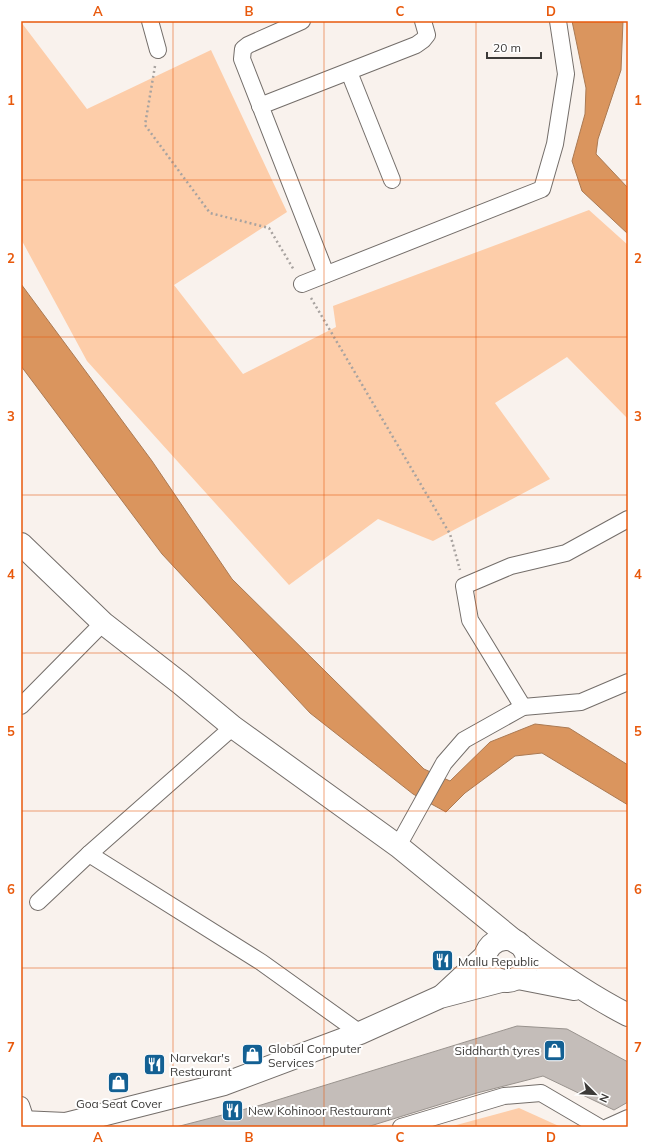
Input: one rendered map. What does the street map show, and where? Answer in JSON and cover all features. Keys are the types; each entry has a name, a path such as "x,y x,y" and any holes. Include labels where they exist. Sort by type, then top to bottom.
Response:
{"main road":[{"path":"21,544 103,623 180,683 233,727 398,846 520,945 555,971 628,1015"},
{"path":"478,910 489,934 485,965 488,972 494,978 587,991"},
{"path":"23,1117 66,1124 224,1084 360,1033 440,997 510,980 524,972 527,964 527,956 520,945 510,939 502,939 494,942 486,952 440,997"}],"street":[{"path":"150,21 158,50"},
{"path":"302,21 243,49 242,59 326,274"},
{"path":"260,106 420,43 427,35 423,21"},
{"path":"302,284 542,189 555,144 566,74 558,21"},
{"path":"349,72 392,180"},
{"path":"523,707 470,620 464,586 511,566 566,553 628,519"},
{"path":"21,706 103,623"},
{"path":"398,846 444,763 464,740 523,707 582,702 628,682"},
{"path":"38,902 89,854 233,727"},
{"path":"89,854 261,962 360,1033"},
{"path":"401,1127 504,1096 541,1093 599,1127"},
{"path":"608,1127 628,1118"}],"path":[{"path":"158,50 145,125 210,213 268,228 450,534 464,586"}],"shaded area":[{"path":"572,21 623,21 621,70 598,139 596,154 628,188 628,234 582,191 572,161 585,114 586,88"},
{"path":"21,22 87,109 211,50 287,212 174,285 243,374 336,327 333,306 589,210 628,245 628,419 567,357 495,403 550,479 433,541 378,519 289,585 87,361 21,239"},
{"path":"21,284 152,461 232,579 424,769 450,781 490,742 535,724 569,728 628,765 628,805 542,753 515,756 465,793 446,812 413,794 310,713 162,554 21,366"},
{"path":"519,1108 561,1127 449,1127"}],"building":[{"path":"517,1026 567,1029 628,1062 628,1102 614,1110 543,1076 477,1093 367,1127 176,1127 261,1105"}],"place":[{"name":"Mallu Republic","path":"443,961"},
{"name":"Siddharth tyres","path":"555,1050"},
{"name":"Global Computer Services","path":"253,1055"},
{"name":"Narvekar's Restaurant","path":"154,1064"},
{"name":"Goa Seat Cover","path":"119,1082"},
{"name":"New Kohinoor Restaurant","path":"232,1110"}]}
